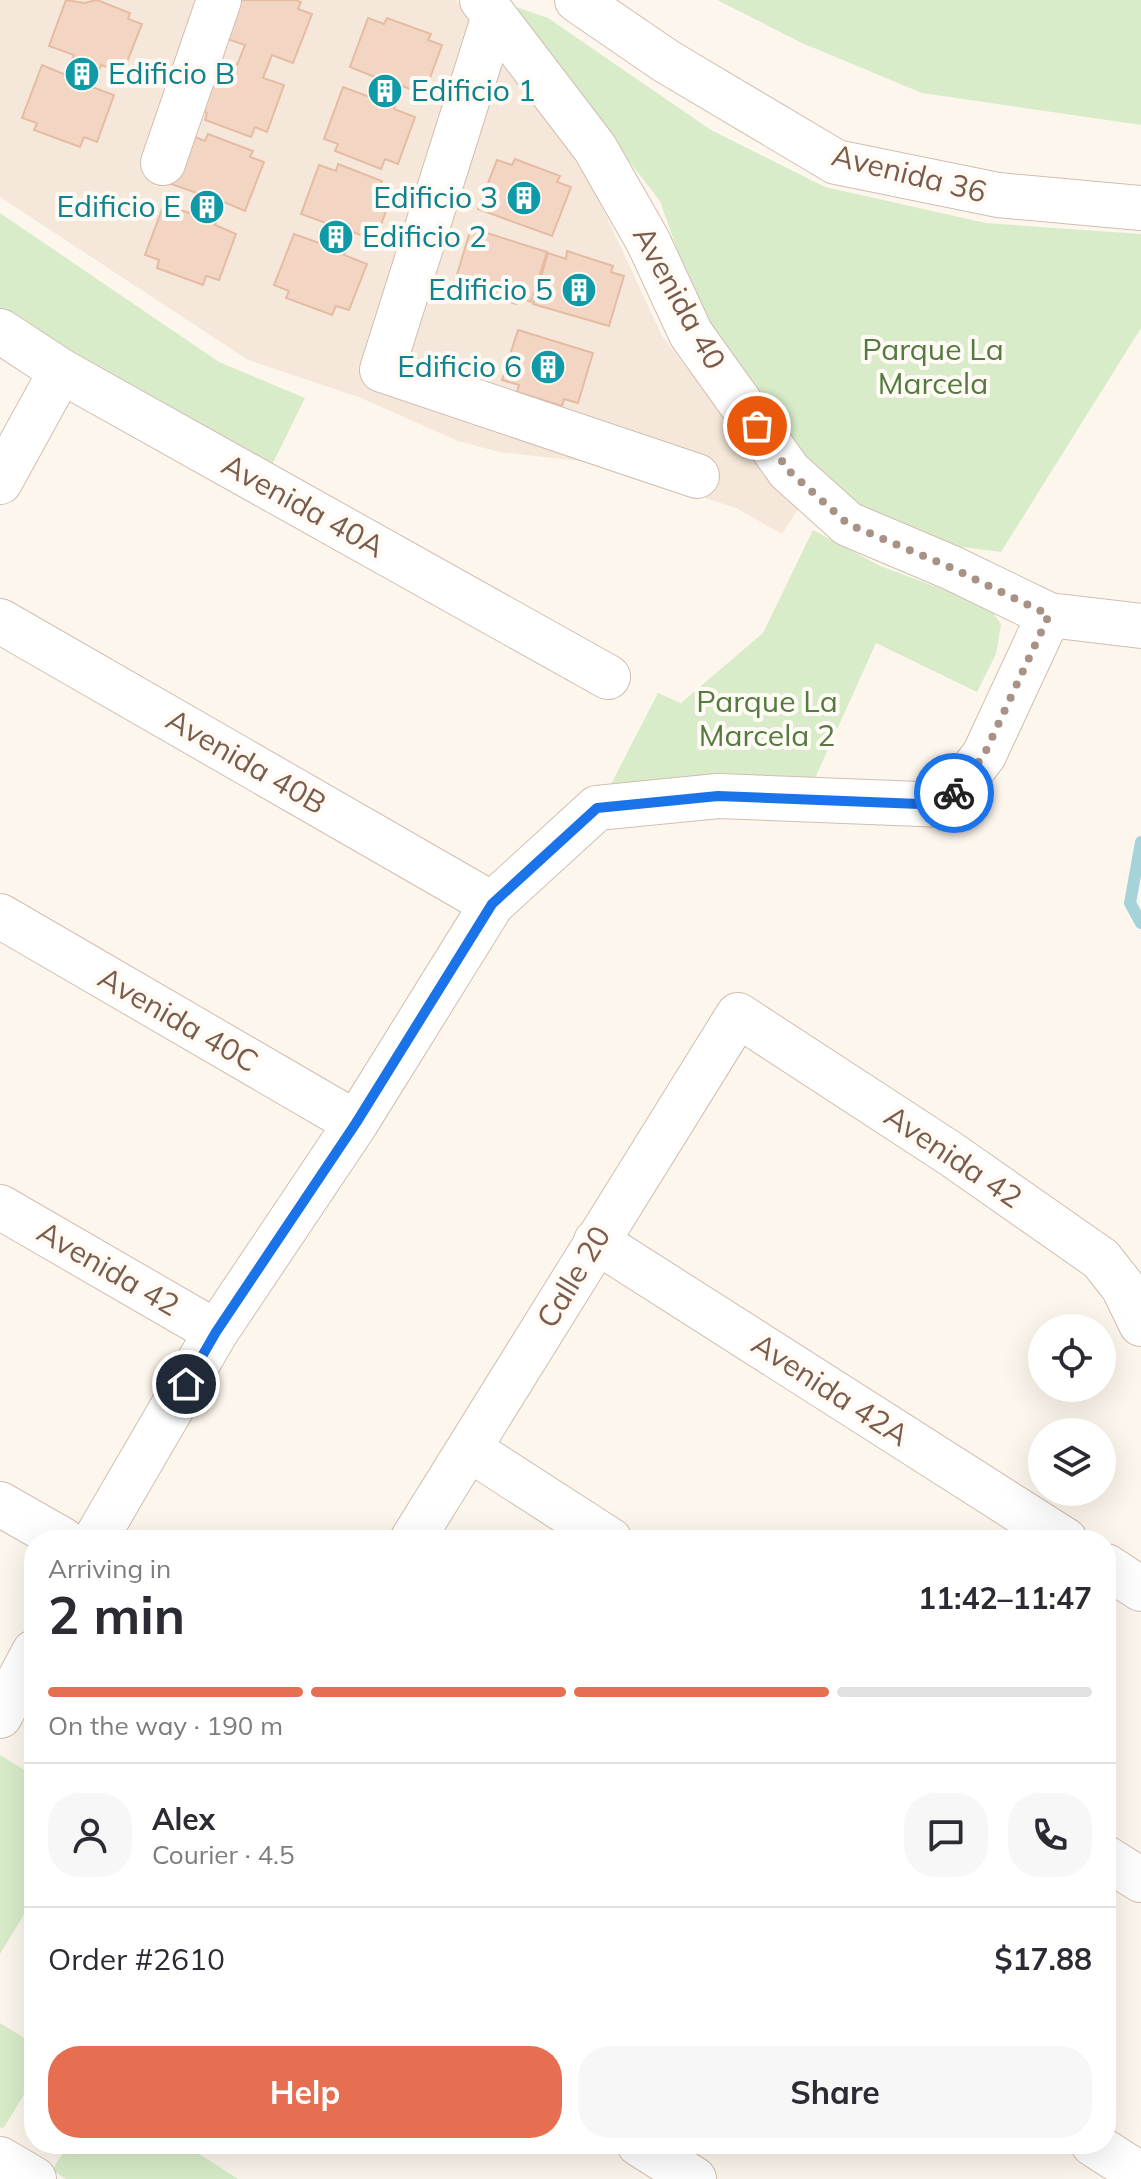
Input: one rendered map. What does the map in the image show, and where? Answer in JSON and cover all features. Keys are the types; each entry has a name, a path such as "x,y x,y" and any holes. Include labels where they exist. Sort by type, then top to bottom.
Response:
{"street":[{"path":"163,163 219,0"},
{"name":"Avenida 36","path":"577,0 666,61 836,162 998,195 1141,208"},
{"path":"488,8 382,370 697,476"},
{"name":"Avenida 40","path":"488,8 595,148 648,241 691,334 789,471 848,524 952,568 1049,615 1141,626"},
{"name":"Avenida 40A","path":"0,331 61,371 608,677"},
{"path":"0,482 61,371"},
{"path":"101,1530 216,1332 356,1123 492,904 597,808 718,796 945,805 984,755 1049,615"},
{"name":"Avenida 40B","path":"0,621 492,904"},
{"name":"Avenida 40C","path":"0,916 356,1123"},
{"name":"Calle 20","path":"418,1530 738,1015"},
{"name":"Avenida 42","path":"738,1015 951,1154 1101,1259 1123,1287 1141,1324"},
{"name":"Avenida 42","path":"0,1207 216,1332"},
{"name":"Avenida 42A","path":"596,1241 1049,1530"},
{"path":"469,1449 595,1530"},
{"path":"0,1504 46,1530"},
{"path":"1116,1573 1141,1589"},
{"path":"0,1716 24,1671"},
{"path":"1116,1864 1141,1880"},
{"path":"655,2154 694,2179"},
{"path":"1108,2154 1141,2175"}],"shaded area":[{"path":"0,0 456,0 549,111 586,172 662,336 728,422 800,506 782,534 736,508 598,463 499,452 458,441 361,398 248,360 0,197"}],"green space":[{"path":"717,0 1141,0 1141,125 922,93 802,43"},
{"name":"Parque La Marcela","path":"507,4 548,18 711,130 825,187 986,223 1141,234 1141,328 1001,552 947,545 851,500 783,434 706,332 660,201"},
{"path":"0,213 219,362 305,398 271,467 0,312"},
{"name":"Parque La Marcela 2","path":"813,530 880,566 988,606 1001,624 996,654 977,692 876,643 811,787 609,788 658,693 681,703 763,633"},
{"path":"0,1755 24,1770 24,1914 0,1954"},
{"path":"0,2023 24,2038 24,2094 3,2129 0,2127"},
{"path":"62,2154 199,2154 238,2179 66,2179 52,2170"}],"building":[{"name":"Edificio B","path":"66,0 84,3 97,0 130,13 128,19 142,24 123,72 101,65 92,87 114,95 97,142 84,137 80,147 34,130 37,123 22,118 42,65 66,75 74,55 49,46"},
{"path":"233,0 295,0 301,2 298,9 312,14 293,63 272,55 263,78 284,85 267,132 255,127 251,137 205,120 207,113 193,108 212,55 237,65 245,45 219,36"},
{"name":"Edificio 1","path":"368,18 384,24 387,18 431,34 428,40 442,45 424,94 402,86 394,109 415,117 398,164 385,159 381,169 335,151 338,144 324,139 343,87 367,96 375,77 350,67"},
{"name":"Edificio E","path":"208,134 253,151 250,157 264,162 245,211 224,202 215,225 236,234 219,280 206,276 203,285 157,268 159,260 145,255 164,204 189,213 197,193 171,184 190,135 205,141"},
{"name":"Edificio 3","path":"515,159 560,176 557,182 571,187 552,236 478,209 497,160 512,165"},
{"name":"Edificio 2","path":"338,164 382,181 380,187 393,192 375,241 353,232 344,255 367,264 349,310 336,306 332,315 286,298 289,291 274,285 294,234 319,243 326,223 301,214 319,165 336,171"},
{"path":"471,228 547,252 531,302 518,297 516,304 470,290 473,283 456,278"},
{"name":"Edificio 5","path":"567,251 613,266 611,272 624,276 609,326 533,304 548,253 566,259"},
{"name":"Edificio 6","path":"518,330 593,353 578,403 564,399 562,406 517,392 519,385 502,380"}],"waterway":[{"path":"1141,842 1130,903 1141,923"}],"way so far":[{"path":"757,426 789,471 848,524 952,568 1049,615 984,755 954,793"}],"place":[{"name":"Edificio B","path":"82,74"},
{"name":"Edificio 1","path":"385,91"},
{"name":"Edificio 3","path":"524,198"},
{"name":"Edificio E","path":"207,207"},
{"name":"Edificio 2","path":"336,237"},
{"name":"Edificio 5","path":"579,290"},
{"name":"Edificio 6","path":"548,367"}],"route":[{"path":"186,1384 216,1332 356,1123 492,904 597,808 718,796 945,805 954,793"}]}
